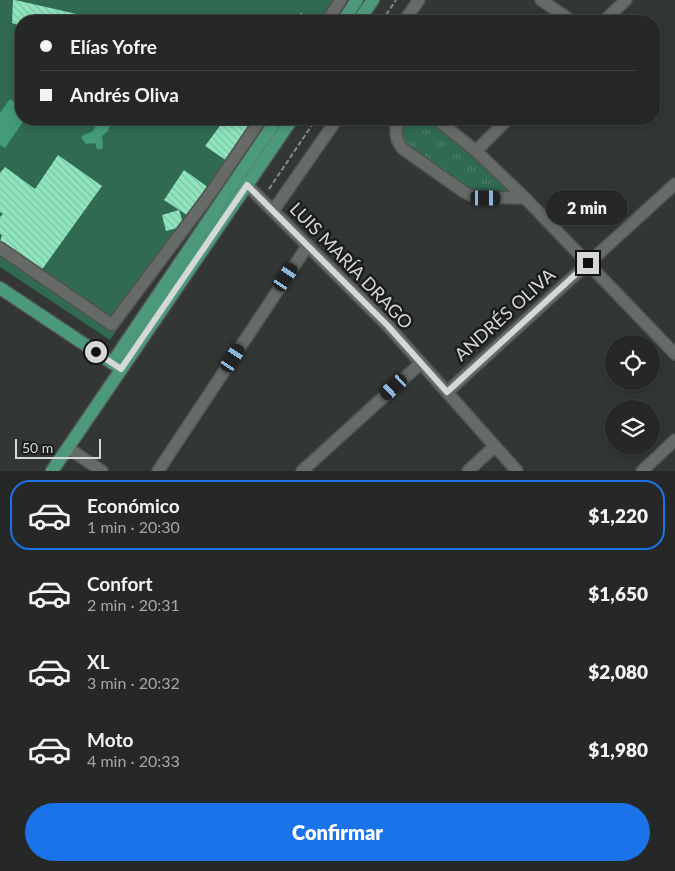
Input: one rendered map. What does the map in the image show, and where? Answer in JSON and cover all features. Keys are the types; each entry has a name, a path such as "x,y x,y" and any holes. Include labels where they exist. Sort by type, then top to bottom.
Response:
{"main road":[{"path":"347,15 357,0"},
{"path":"362,15 372,0"},
{"path":"243,180 274,125"},
{"path":"52,471 68,448 116,366 243,180 287,125"},
{"path":"0,288 116,366"}],"street":[{"path":"331,15 341,0"},
{"path":"408,15 419,0"},
{"path":"541,0 563,15"},
{"path":"610,15 626,0"},
{"path":"0,248 112,325 208,197 257,125"},
{"path":"274,211 333,125"},
{"path":"397,125 395,135 397,143 403,149 464,192 475,197 524,198"},
{"path":"444,125 476,151 588,263 671,342 675,354"},
{"path":"476,151 502,125"},
{"name":"LUIS MARÍA DRAGO","path":"243,180 388,326 517,471"},
{"name":"ANDRÉS OLIVA","path":"447,392 675,184"},
{"path":"158,471 308,245"},
{"path":"302,471 421,363"},
{"path":"642,471 675,440"},
{"path":"468,471 495,446"},
{"path":"68,448 102,471"}],"path":[{"path":"386,15 396,0"},
{"path":"262,200 312,125"}],"green space":[{"path":"0,0 341,0 331,15 15,15 15,125 257,125 110,340 0,267"},
{"path":"402,125 434,125 517,192 469,191 400,139"}],"shaded area":[{"path":"10,99 15,103 15,125 21,125 5,148 0,145 0,113"},
{"path":"110,125 108,131 102,136 102,149 97,149 95,143 86,144 82,139 82,136 93,131 96,126"}],"building":[{"path":"13,0 81,15 15,15 15,24 12,23"},
{"path":"221,125 251,125 227,161 205,146"},
{"path":"58,155 102,186 41,271 0,242 2,235 0,234 0,217 3,214 0,212 0,173 5,167 35,189"},
{"path":"184,170 209,188 187,215 164,200"},
{"path":"179,210 184,226 166,231 162,215"}],"route":[{"path":"96,352 121,369 247,185 388,326 447,392 588,263"}]}
